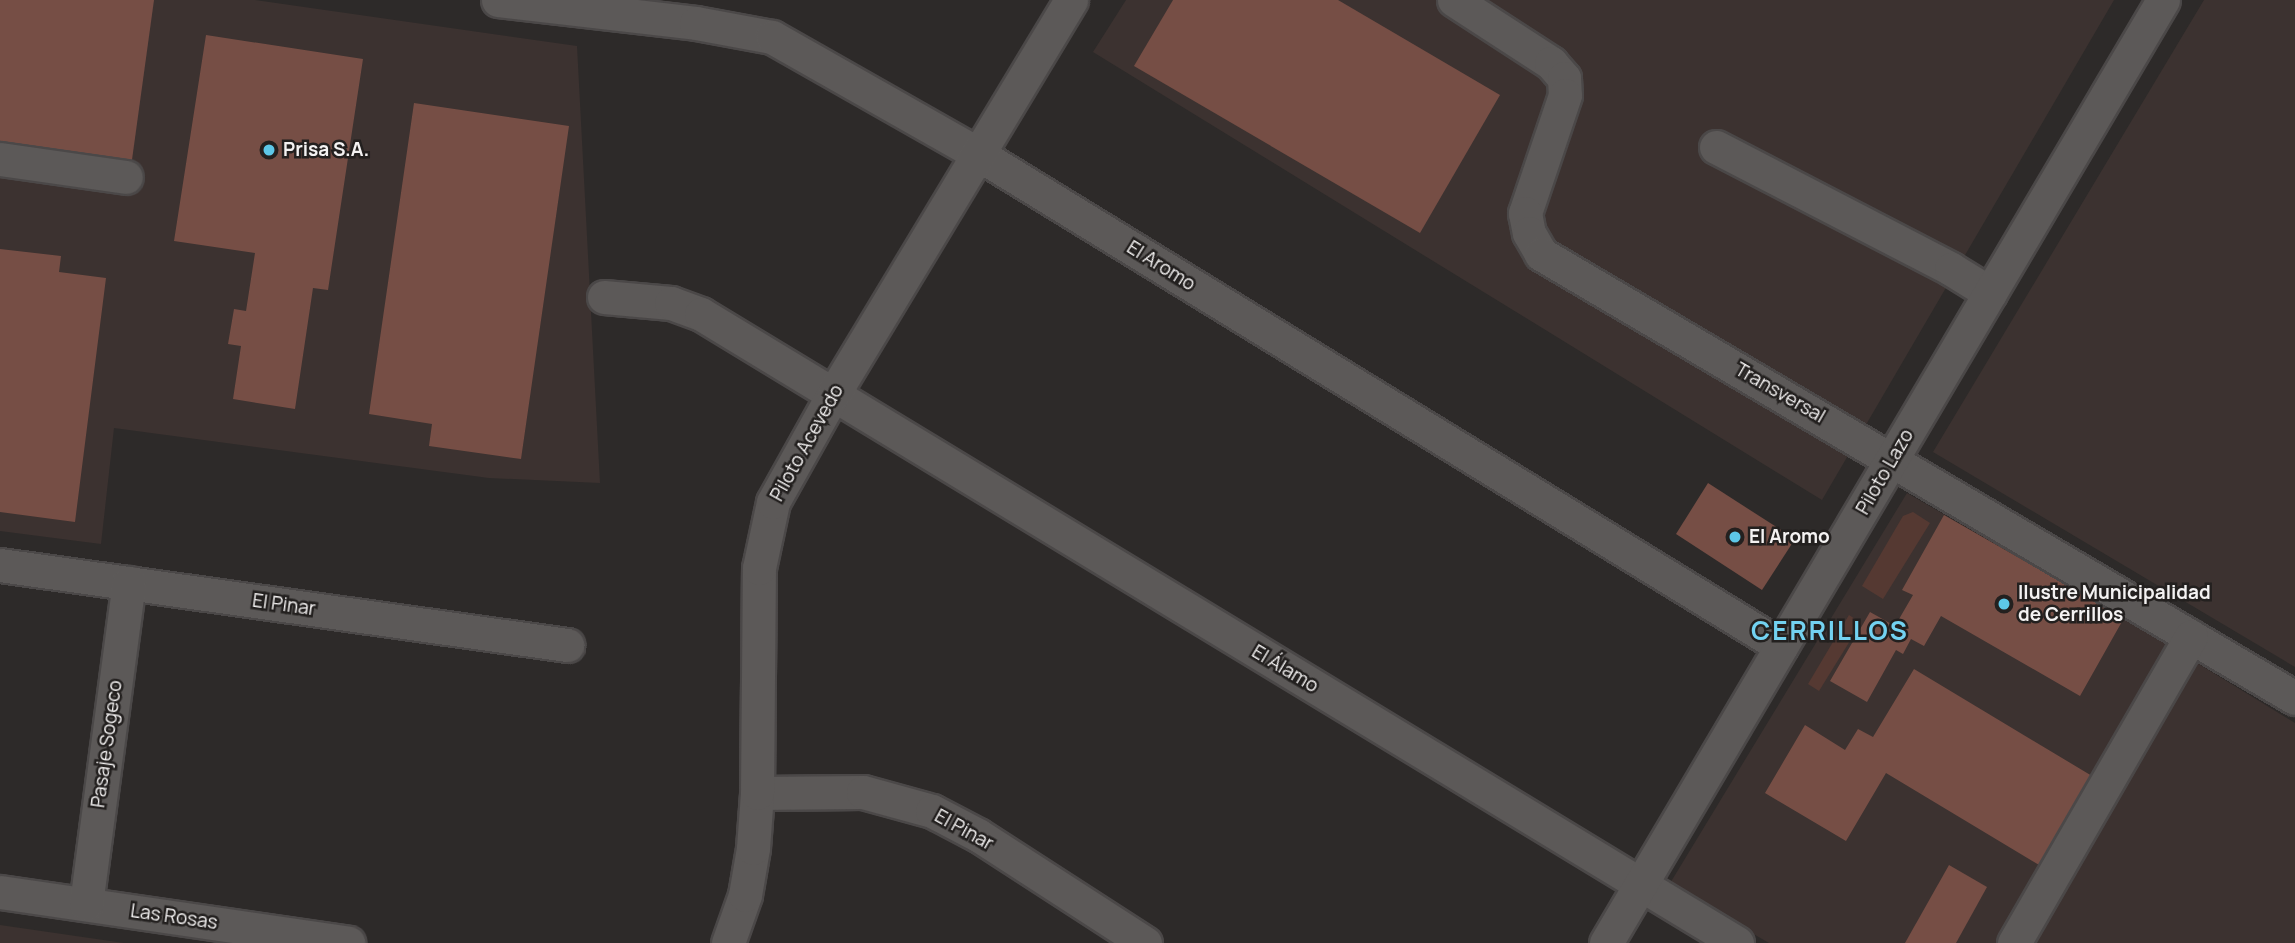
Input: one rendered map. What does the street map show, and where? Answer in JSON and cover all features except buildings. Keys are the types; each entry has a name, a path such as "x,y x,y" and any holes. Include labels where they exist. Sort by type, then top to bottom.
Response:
{"street":[{"name":"El Aromo","path":"498,0 706,25 772,37 978,154 1781,646"},
{"name":"Piloto Acevedo","path":"727,943 739,918 748,882 757,793 759,568 772,502 834,393 1071,0"},
{"name":"Transversal","path":"1454,0 1551,63 1564,78 1565,95 1525,213 1529,233 1541,254 2295,698"},
{"name":"Piloto Lazo","path":"1605,943 2163,0"},
{"path":"1716,147 1951,269 1990,293"},
{"path":"0,159 126,177"},
{"name":"El Álamo","path":"604,297 671,303 701,314 1639,886 1737,943"},
{"name":"El Pinar","path":"0,565 568,645"},
{"name":"Pasaje Sogeco","path":"86,904 128,583"},
{"path":"2014,943 2190,636"},
{"name":"El Pinar","path":"757,793 863,793 932,811 978,835 1145,943"},
{"name":"Las Rosas","path":"0,892 348,943"}],"shaded area":[{"path":"0,0 255,0 577,46 600,483 489,478 114,428 101,544 0,531"},
{"path":"1126,0 2114,0 1822,500 1093,52"},
{"path":"2204,0 2295,0 2295,667 1933,452"},
{"path":"1907,493 2124,618 2295,723 2295,943 1769,943 1669,885"},
{"path":"1913,512 1930,523 1883,599 1862,586 1903,516"},
{"path":"1849,615 1861,623 1819,691 1808,684"},
{"path":"0,925 124,943 0,943"}],"place":[{"name":"Prisa S.A.","path":"269,150"},
{"name":"El Aromo","path":"1735,537"},
{"name":"Ilustre Municipalidad de Cerrillos","path":"2004,604"}],"district":[{"name":"CERRILLOS","path":"1830,631"}]}
